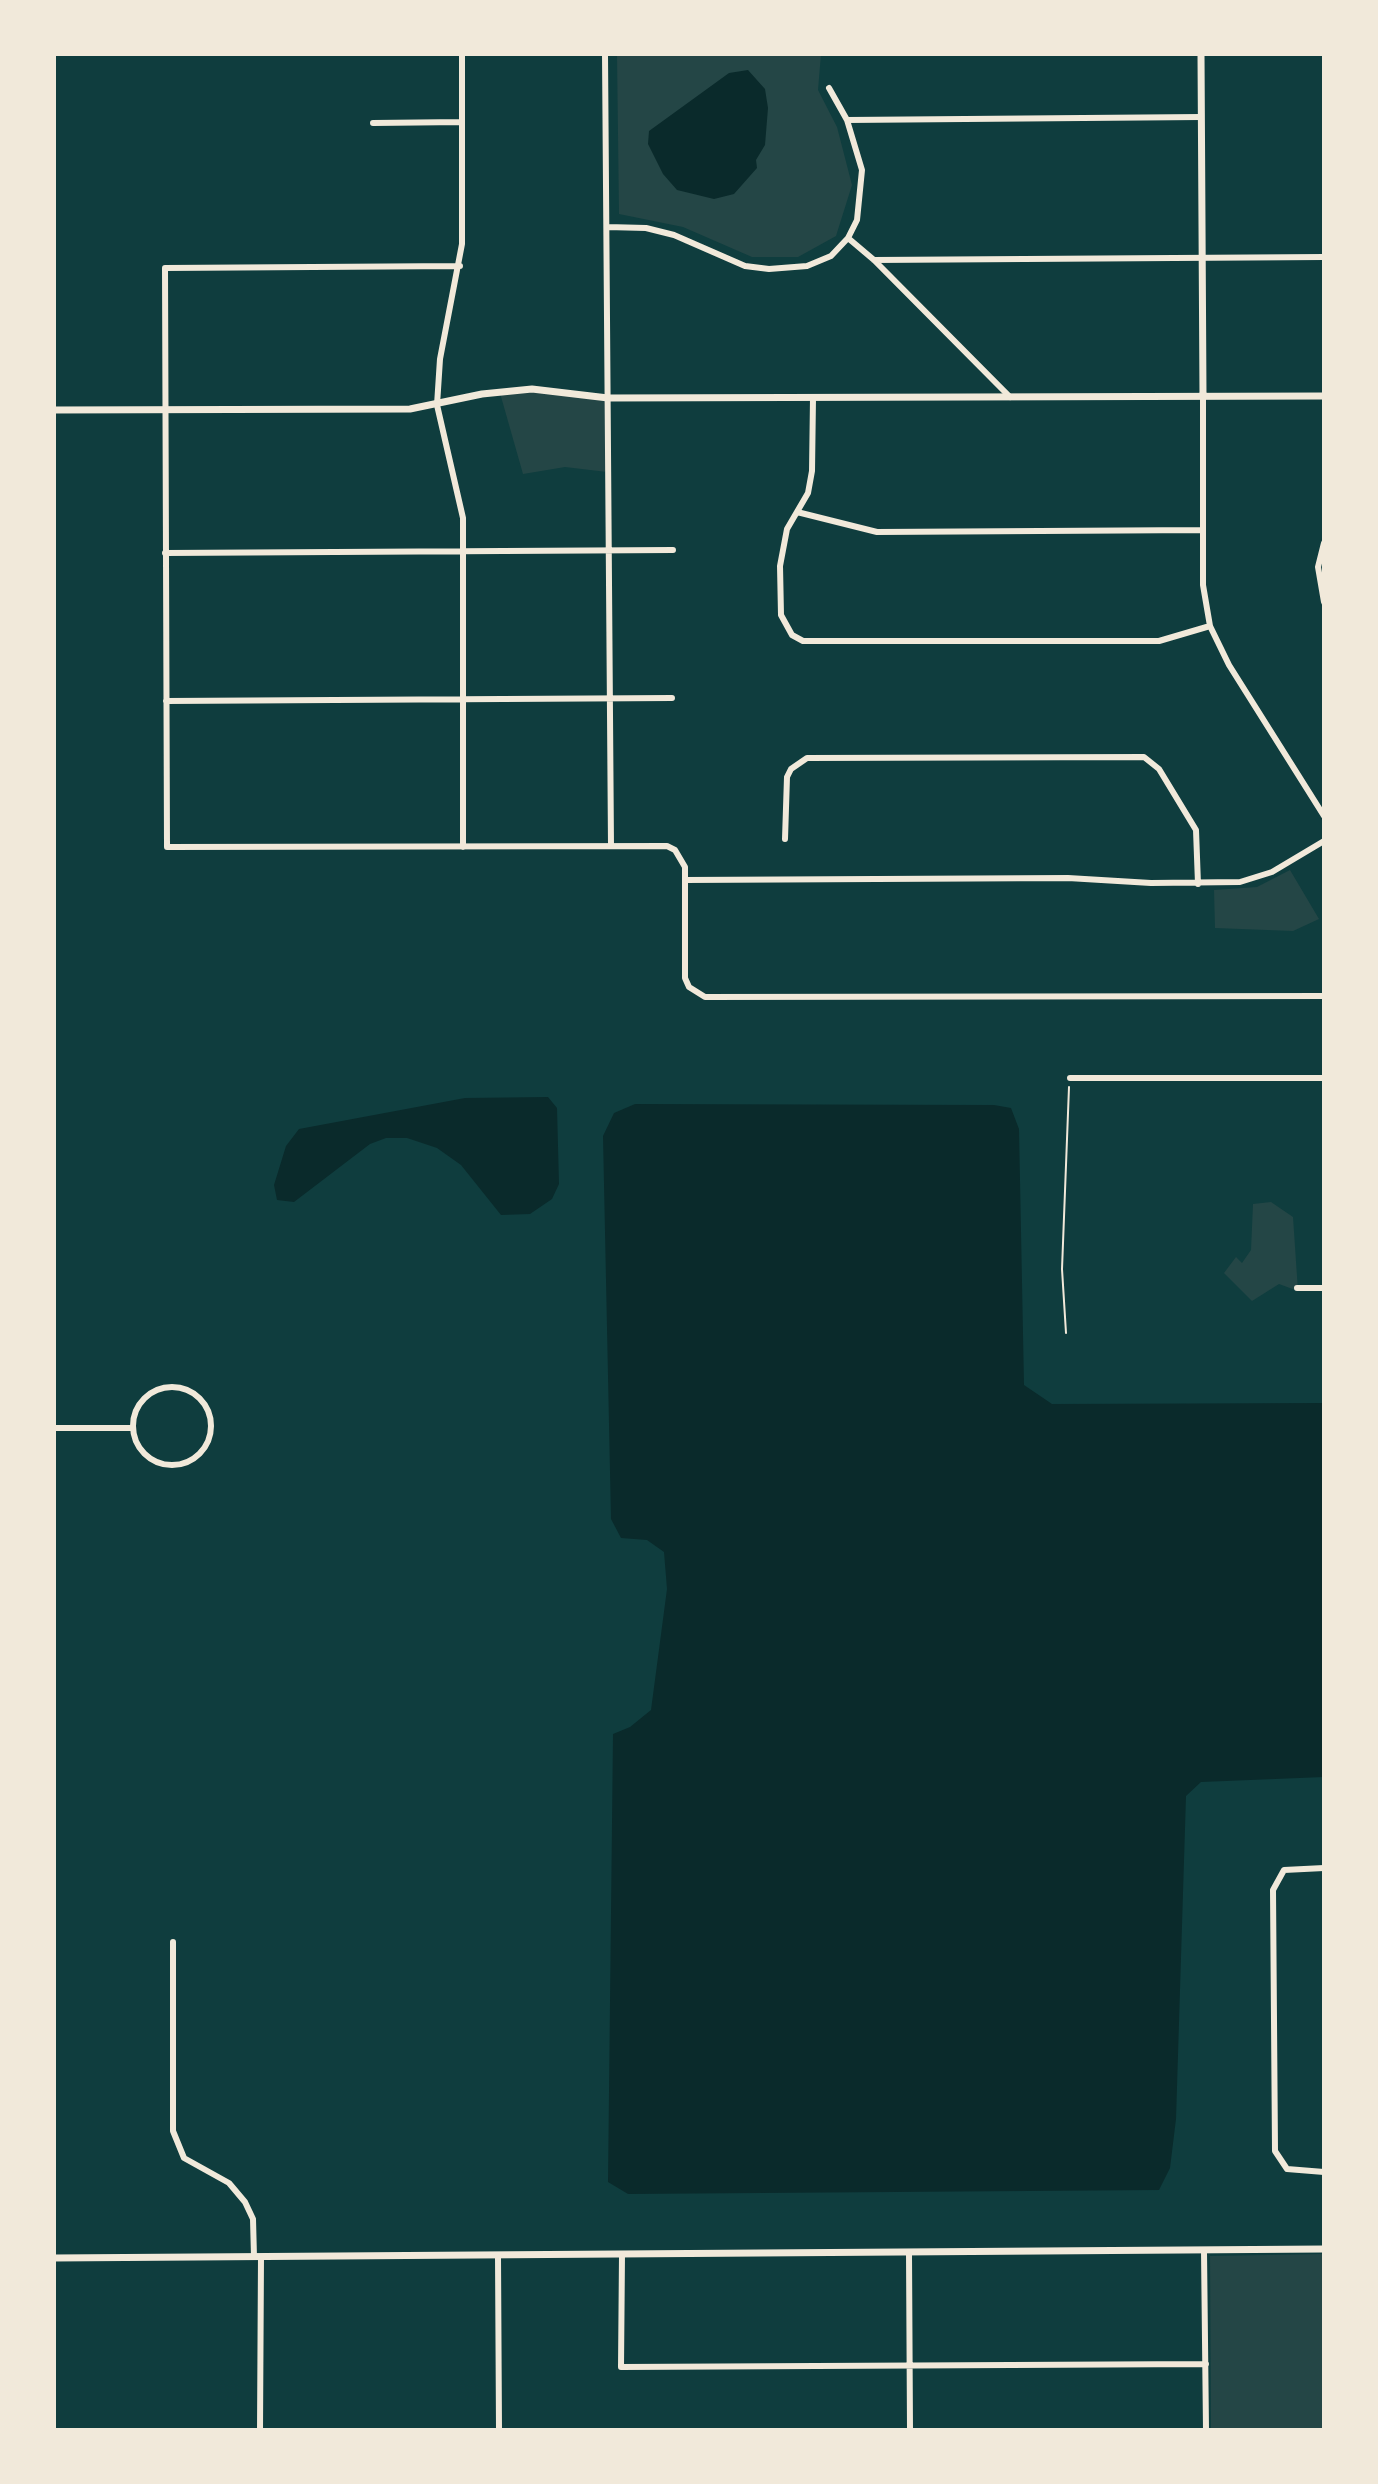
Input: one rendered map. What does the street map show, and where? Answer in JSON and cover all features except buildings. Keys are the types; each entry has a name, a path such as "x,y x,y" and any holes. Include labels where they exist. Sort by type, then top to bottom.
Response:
{"street":[{"path":"462,54 460,266 440,359 437,405 463,518 463,847"},
{"path":"605,54 611,846"},
{"path":"1201,54 1203,585 1210,626 1229,665 1324,816"},
{"path":"607,227 646,228 674,235 745,266 769,269 807,266 831,256 848,238 860,207 862,170 847,120 829,88"},
{"path":"847,120 1201,117"},
{"path":"373,123 462,122"},
{"path":"848,238 874,260 1010,397"},
{"path":"874,260 1324,257"},
{"path":"460,266 165,268 167,847 657,845 675,850 685,867 685,978 689,987 705,997 1324,996"},
{"path":"54,410 410,409 510,390 554,390 608,398 1324,396"},
{"path":"813,398 812,471 808,493 787,529 780,566 781,615 792,635 815,644 1146,642 1171,640 1210,626"},
{"path":"797,512 877,532 1203,530"},
{"path":"1324,543 1318,567 1324,602"},
{"path":"165,553 673,550"},
{"path":"166,701 672,698"},
{"path":"785,839 787,777 798,762 807,758 1144,757 1159,769 1196,830 1198,884"},
{"path":"685,880 1068,878 1198,884 1256,879 1324,841"},
{"path":"1070,1078 1324,1078"},
{"path":"1297,1288 1324,1288"},
{"path":"171,1387 186,1390 199,1399 207,1411 210,1426 207,1441 199,1454 187,1462 172,1465 157,1462 144,1454 133,1428 136,1412 144,1399 157,1390 171,1387"},
{"path":"54,1428 133,1428"},
{"path":"1324,1868 1284,1870 1273,1890 1275,2151 1287,2169 1324,2172"},
{"path":"173,1942 173,2131 184,2158 229,2183 245,2202 253,2219 257,2257 260,2430"},
{"path":"54,2258 1324,2249"},
{"path":"1204,2251 1206,2430"},
{"path":"909,2253 910,2430"},
{"path":"622,2255 621,2367 1206,2364"},
{"path":"498,2256 499,2430"}],"path":[{"path":"1066,1333 1062,1269 1070,1078"}],"shaded area":[{"path":"617,54 821,54 818,90 837,127 852,185 836,236 798,257 752,257 683,227 619,214"},
{"path":"748,70 765,89 768,108 765,145 756,160 757,168 734,194 714,199 677,190 663,174 648,144 649,131 729,73"},
{"path":"532,391 606,401 607,472 565,467 523,474 500,393"},
{"path":"1290,870 1319,919 1293,931 1215,928 1214,890 1257,887"},
{"path":"548,1097 557,1108 559,1184 552,1199 530,1214 501,1215 461,1165 437,1148 407,1138 386,1138 370,1144 294,1202 277,1200 274,1185 286,1146 299,1129 465,1098"},
{"path":"635,1104 994,1105 1011,1108 1019,1129 1024,1385 1052,1404 1324,1403 1324,1777 1201,1782 1186,1796 1176,2119 1170,2168 1159,2190 628,2194 608,2182 613,1734 630,1727 651,1710 667,1589 664,1552 647,1540 621,1538 611,1519 603,1136 614,1113"},
{"path":"1271,1202 1293,1217 1298,1291 1279,1284 1252,1301 1224,1273 1236,1257 1242,1263 1251,1250 1253,1204"},
{"path":"1324,2254 1324,2430 1211,2430 1210,2256"}]}
